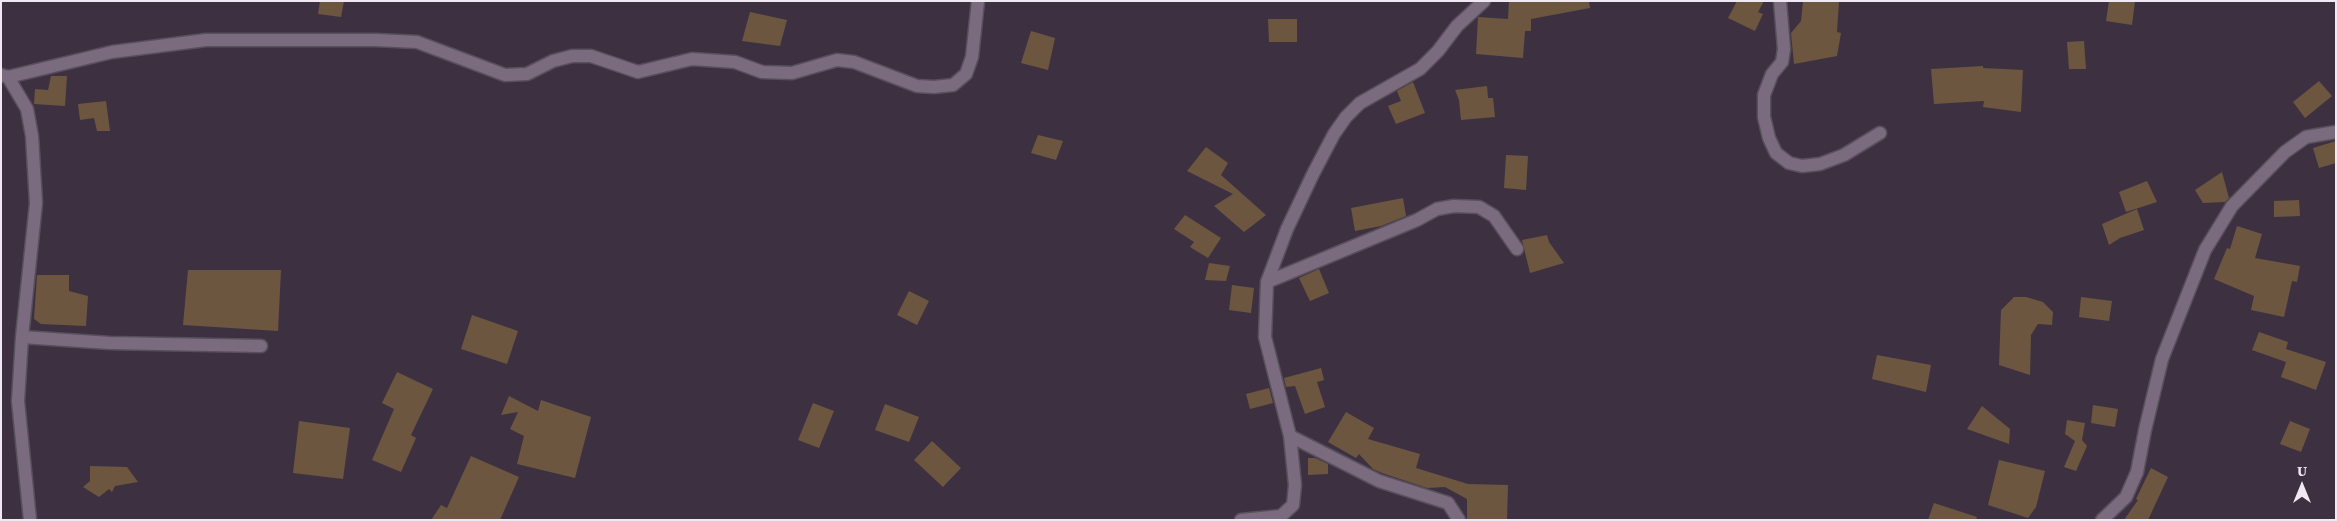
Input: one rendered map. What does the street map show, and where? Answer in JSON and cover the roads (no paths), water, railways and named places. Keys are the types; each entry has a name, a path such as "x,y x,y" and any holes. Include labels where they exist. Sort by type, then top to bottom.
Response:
{"street":[{"path":"30,520 18,401 22,337 36,203 32,136 27,109 4,76 112,52 206,40 376,40 417,42 505,75 527,74 553,61 572,56 591,56 638,72 692,59 735,62 762,72 792,73 837,60 854,62 917,86 934,87 953,85 966,74 972,57 978,1"},
{"path":"1241,520 1281,516 1293,505 1295,485 1290,436 1265,337 1267,282 1287,229 1312,174 1334,134 1346,117 1360,103 1420,69 1438,52 1457,26 1484,1"},
{"path":"1780,1 1784,49 1782,62 1772,74 1764,95 1766,124 1769,138 1776,152 1789,162 1802,166 1820,164 1844,155 1880,133"},
{"path":"2102,520 2126,497 2137,472 2162,359 2205,250 2232,206 2285,152 2306,137 2336,132"},
{"path":"1267,282 1437,209 1454,206 1478,207 1494,216 1517,249"},
{"path":"22,337 110,343 261,346"},
{"path":"1290,436 1379,481 1448,503 1460,520"}]}
